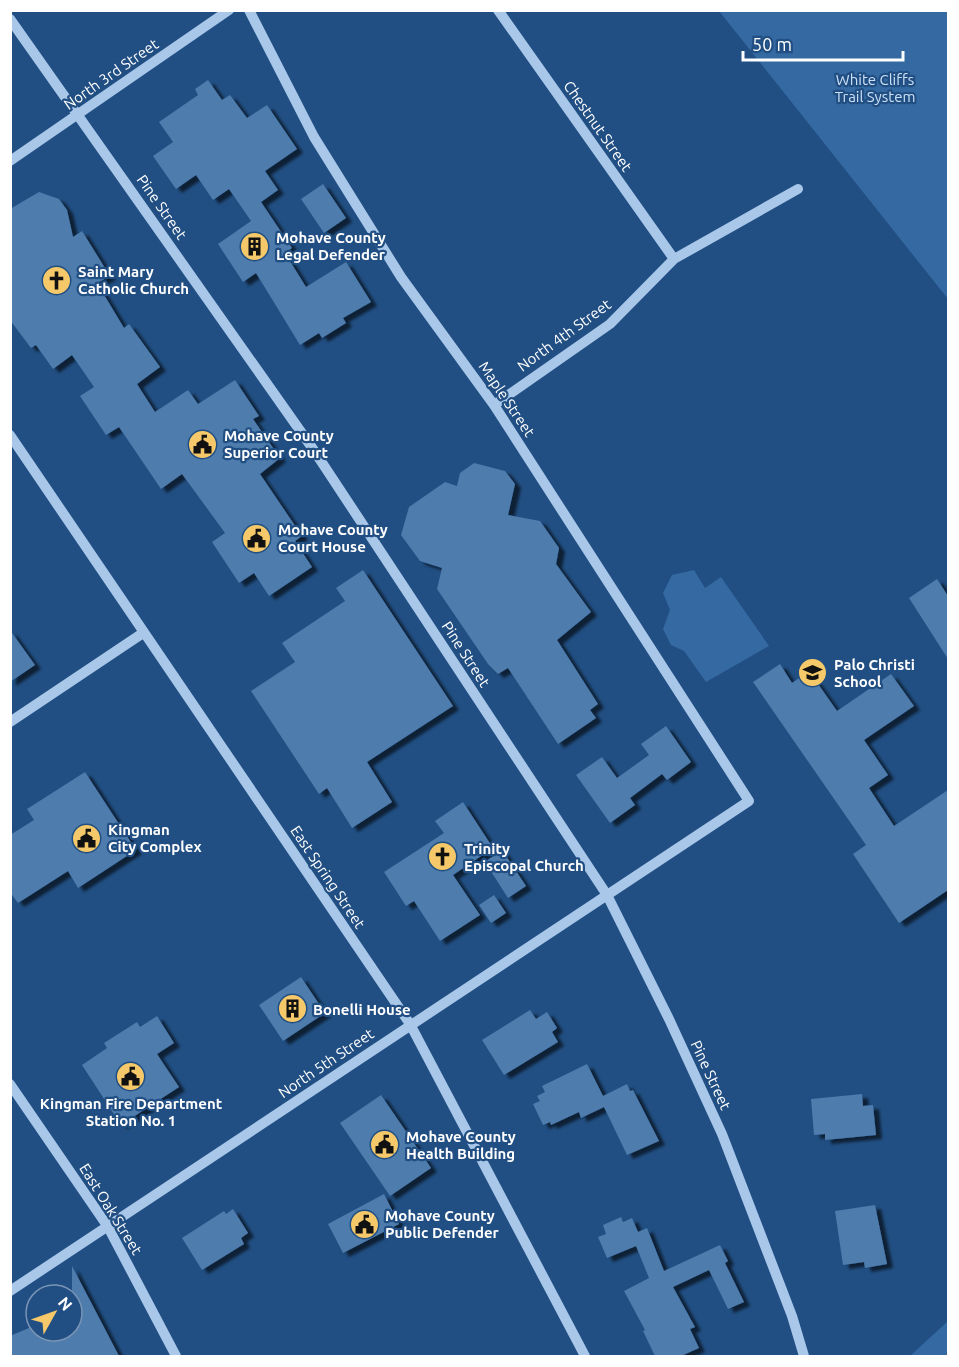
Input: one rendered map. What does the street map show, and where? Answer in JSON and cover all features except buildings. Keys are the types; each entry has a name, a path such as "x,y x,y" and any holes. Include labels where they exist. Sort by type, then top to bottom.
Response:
{"street":[{"name":"North 3rd Street","path":"10,161 229,10"},
{"name":"Maple Street","path":"249,10 285,83 345,187 401,277 494,405 749,801"},
{"name":"Chestnut Street","path":"498,10 674,259"},
{"name":"Pine Street","path":"10,19 313,449 607,895 669,1019 722,1134 792,1316 804,1356"},
{"name":"North 4th Street","path":"494,405 610,324 674,259 798,189"},
{"name":"East Spring Street","path":"10,435 410,1024 585,1356"},
{"path":"10,722 143,633"},
{"name":"North 5th Street","path":"10,1291 749,801"},
{"name":"East Oak Street","path":"10,1084 108,1227 176,1356"}],"green space":[{"name":"White Cliffs Trail System","path":"719,11 948,11 948,299"},
{"path":"694,570 705,588 721,577 769,646 706,682 684,651 671,645 663,629 670,610 663,593 672,575"},
{"path":"948,1321 948,1356 910,1356"}],"place":[{"name":"Mohave County Legal Defender","path":"255,246"},
{"name":"Saint Mary Catholic Church","path":"57,280"},
{"name":"Mohave County Superior Court","path":"203,444"},
{"name":"Mohave County Court House","path":"257,538"},
{"name":"Palo Christi School","path":"813,673"},
{"name":"Kingman City Complex","path":"87,838"},
{"name":"Trinity Episcopal Church","path":"443,857"},
{"name":"Bonelli House","path":"292,1009"},
{"name":"Kingman Fire Department Station No. 1","path":"131,1076"},
{"name":"Mohave County Health Building","path":"385,1145"},
{"name":"Mohave County Public Defender","path":"364,1224"}]}
